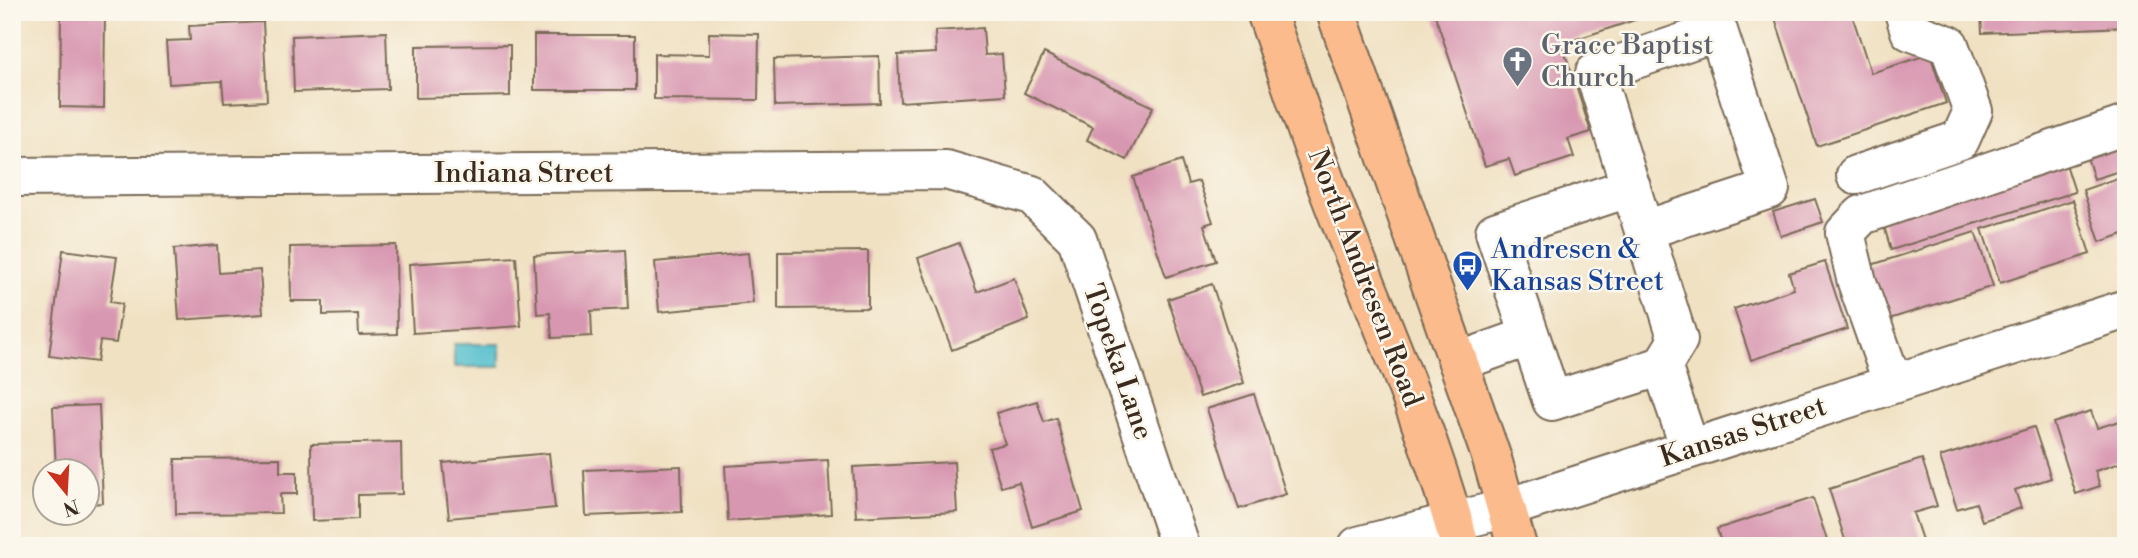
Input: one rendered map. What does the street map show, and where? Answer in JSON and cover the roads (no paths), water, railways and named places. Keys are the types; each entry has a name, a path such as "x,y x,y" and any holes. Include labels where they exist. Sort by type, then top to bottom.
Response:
{"main road":[{"name":"North Andresen Road","path":"1266,12 1341,225 1397,357 1457,534"},
{"name":"North Andresen Road","path":"1336,12 1492,459 1517,546"}],"street":[{"path":"1856,175 1960,140 1973,111 1949,45 1910,31 1904,12"},
{"path":"1631,187 1495,232 1552,401 1662,366 1678,340 1645,230 1595,72 1718,31 1770,189 1645,230"},
{"path":"1893,384 1857,282 1845,233 1862,215 2126,124"},
{"name":"Indiana Street","path":"12,177 946,170 1032,195"},
{"name":"Topeka Lane","path":"1032,195 1077,239 1180,546"},
{"name":"Kansas Street","path":"1358,546 1457,534 1507,508 2126,309"},
{"path":"1458,362 1530,336"},
{"path":"1662,366 1690,449"}],"water":[{"path":"454,344 500,344 500,367 454,367"}],"place":[{"name":"Grace Baptist Church","path":"1518,88"},
{"name":"Andresen & Kansas Street","path":"1468,292"}]}
